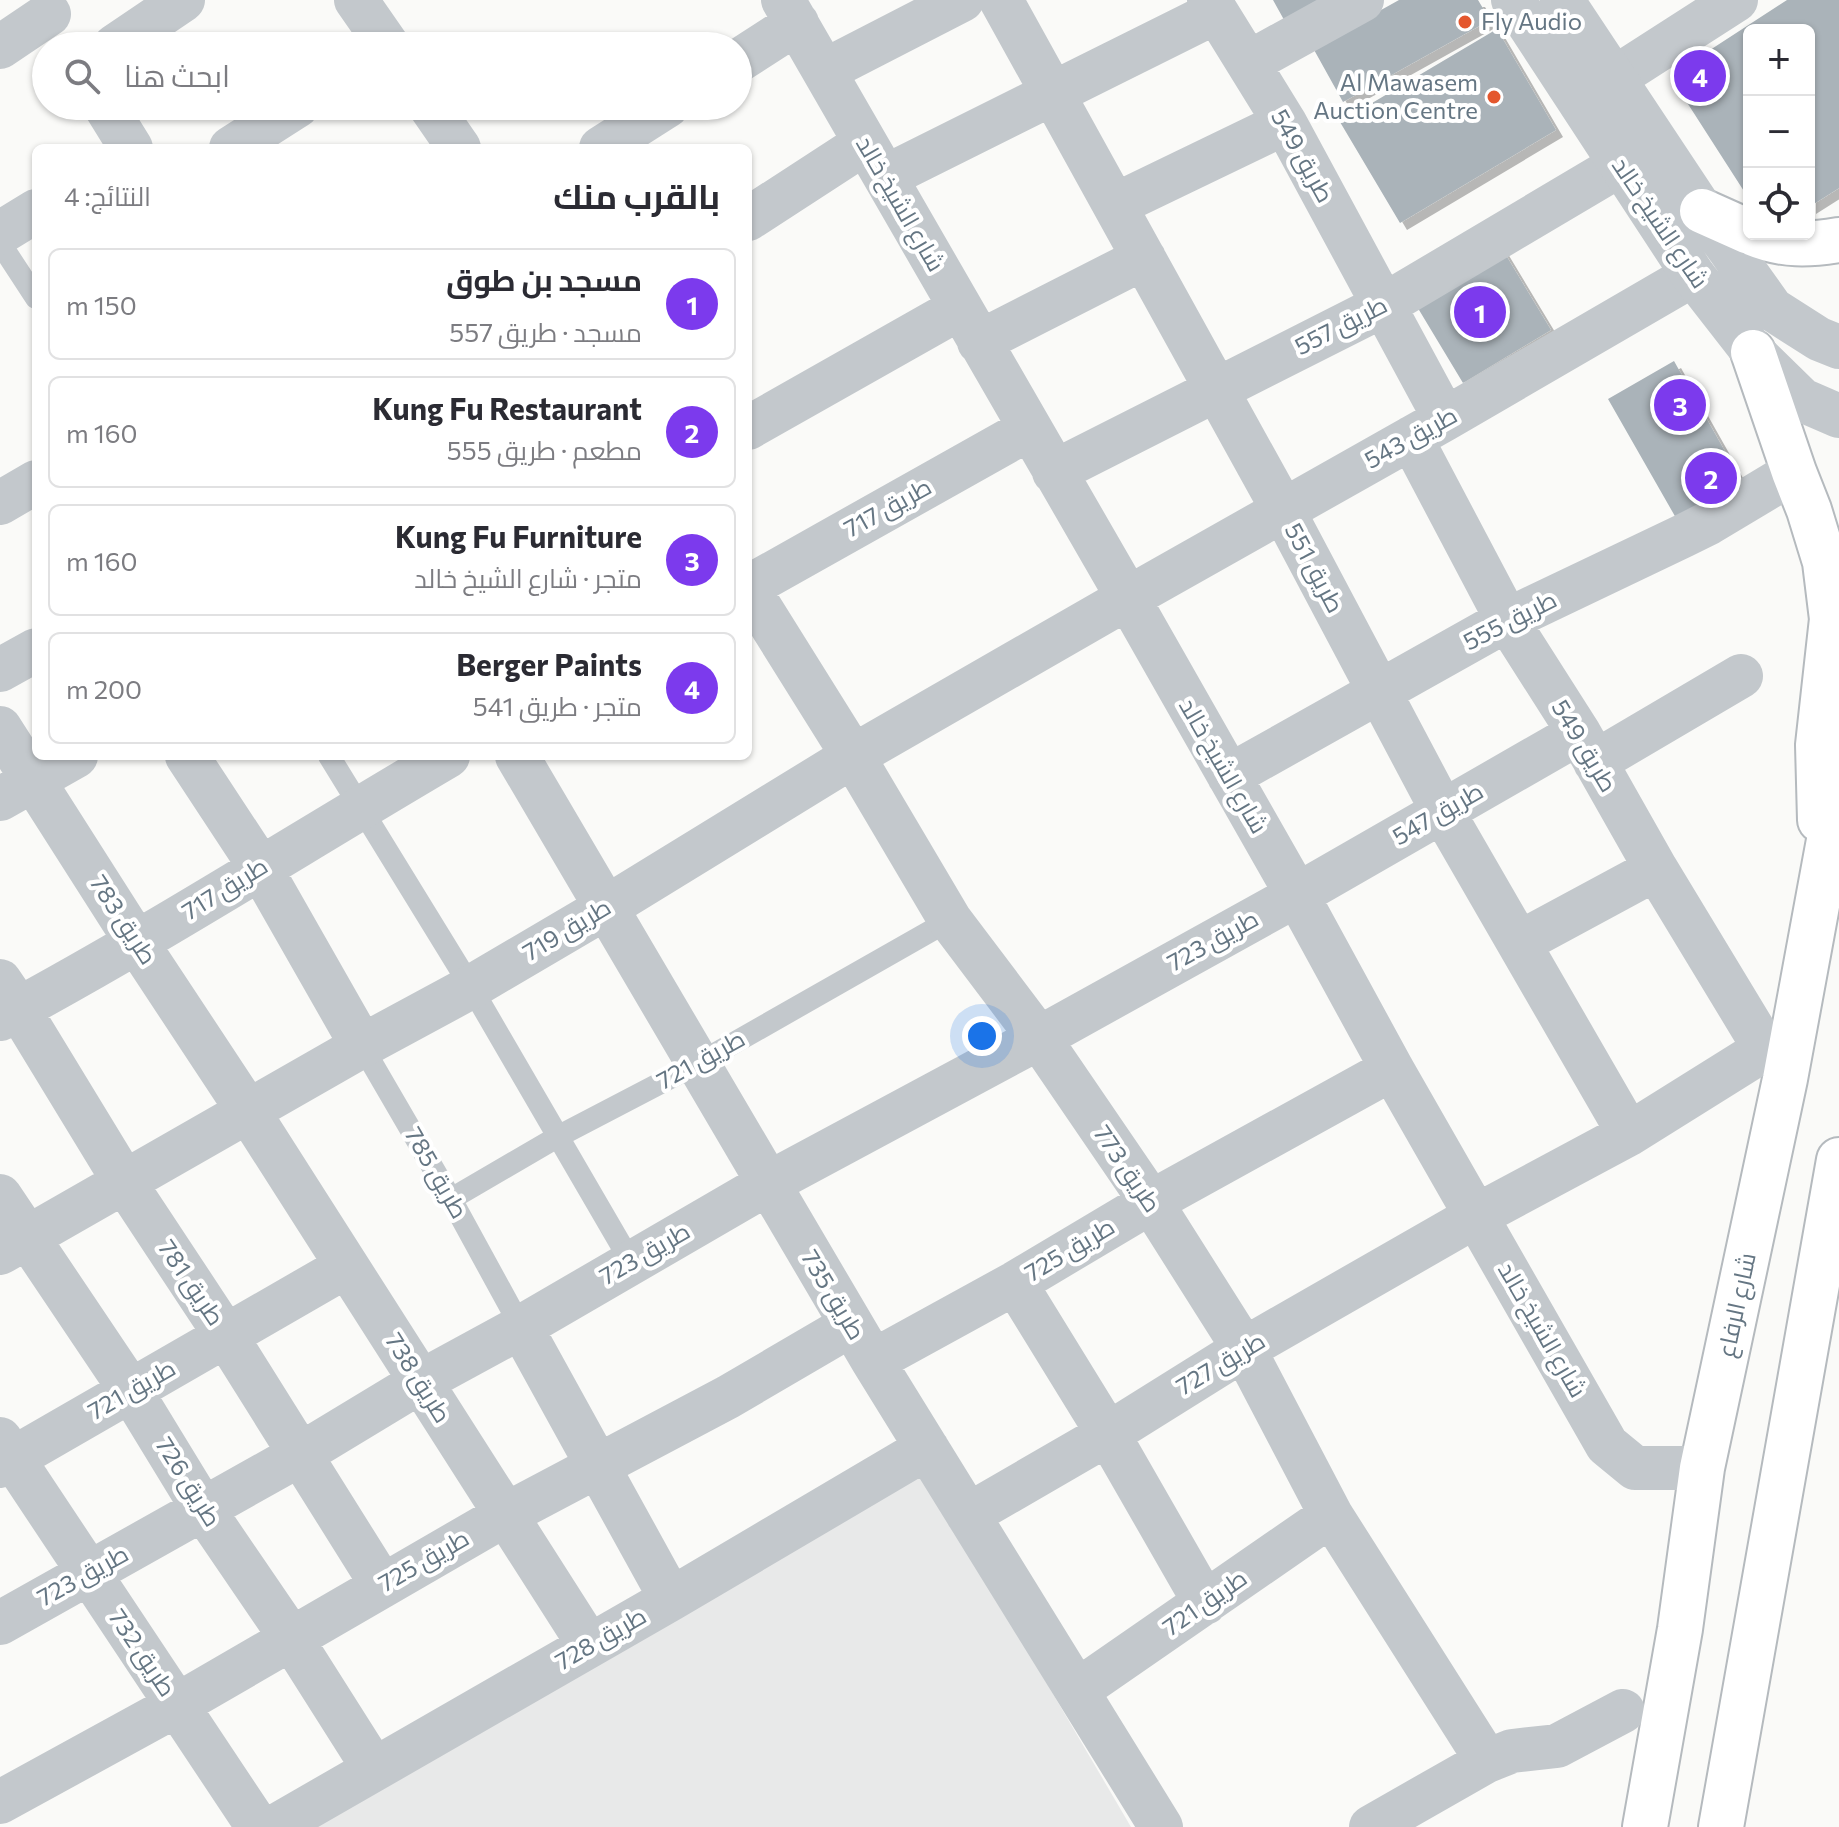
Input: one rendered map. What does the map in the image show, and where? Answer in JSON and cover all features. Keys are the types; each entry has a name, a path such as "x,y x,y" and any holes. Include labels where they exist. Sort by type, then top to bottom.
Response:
{"main road":[{"path":"1702,211 1743,229"},
{"path":"1769,240 1786,244 1839,240"},
{"path":"1753,352 1825,562 1832,619 1818,745 1821,886"},
{"name":"شارع الرفاع","path":"1645,1827 1680,1629 1702,1468 1785,1079 1839,786"},
{"path":"1721,1827 1839,1160"}],"street":[{"path":"136,32 183,0"},
{"path":"356,0 378,32"},
{"path":"824,71 962,0"},
{"name":"طريق 551","path":"1001,0 1283,510 1443,812 1629,1134"},
{"path":"1248,63 1362,0"},
{"name":"شارع الشيخ خالد","path":"1513,0 1693,275 1753,352 1802,400 1839,416"},
{"name":"شارع الشيخ خالد","path":"1562,0 1702,211 1772,309 1819,339 1839,347"},
{"path":"1613,79 1736,0"},
{"path":"752,217 875,160 1053,92 1213,6"},
{"name":"طريق 549","path":"1213,6 1285,123 1384,305 1428,429 1507,620 1587,748 1765,1049"},
{"path":"752,48 790,12"},
{"name":"شارع الشيخ خالد","path":"790,12 1128,598 1607,1445 1635,1468 1702,1468"},
{"path":"0,47 52,20"},
{"path":"114,120 129,144"},
{"path":"237,144 275,120"},
{"path":"440,120 456,144"},
{"path":"607,144 645,120"},
{"path":"1115,205 1285,123"},
{"name":"طريق 557","path":"1054,472 1384,305 1620,165"},
{"path":"0,233 32,213"},
{"path":"752,426 970,325 1144,258"},
{"name":"طريق 543","path":"1128,598 1693,275"},
{"name":"طريق 717","path":"752,586 1029,429"},
{"name":"طريق 555","path":"1229,776 1507,620 1696,530 1794,472"},
{"name":"طريق 773","path":"752,594 950,920 1039,1038 1151,1202 1244,1349 1331,1515 1487,1761"},
{"name":"طريق 719","path":"13,1245 471,987 853,756 1128,598"},
{"path":"0,670 32,652"},
{"name":"طريق 547","path":"1297,895 1443,812 1741,676"},
{"name":"طريق 783","path":"0,728 17,790 137,943 248,1111"},
{"path":"17,790 69,760"},
{"name":"طريق 785","path":"190,760 260,867 362,1046"},
{"name":"طريق 717","path":"6,1003 137,943 441,760"},
{"name":"طريق 735","path":"519,760 851,1325 1161,1827"},
{"path":"1519,943 1656,869"},
{"name":"طريق 723","path":"0,1623 301,1454 420,1382 767,1184 1297,895"},
{"name":"طريق 781","path":"6,1003 226,1336 382,1585"},
{"name":"طريق 727","path":"968,1515 1108,1434 1244,1349 1476,1216 1629,1134 1765,1049"},
{"name":"طريق 725","path":"873,1361 1392,1069"},
{"name":"طريق 738","path":"248,1111 589,1645"},
{"name":"طريق 726","path":"0,1196 13,1245 131,1391 203,1509 291,1638 374,1769"},
{"name":"طريق 721","path":"4,1454 131,1391 347,1266"},
{"path":"1015,1283 1108,1434 1205,1603"},
{"name":"طريق 725","path":"11,1800 505,1515 728,1397 851,1325"},
{"name":"طريق 785","path":"521,1327 671,1599"},
{"name":"طريق 728","path":"274,1827 927,1448"},
{"name":"طريق 732","path":"4,1454 88,1572 258,1827"},
{"name":"طريق 721","path":"1078,1690 1331,1515"},
{"path":"1371,1827 1487,1761 1512,1751 1557,1746 1623,1711"}],"lane":[{"path":"0,243 32,292"},
{"path":"332,760 471,987 631,1262"},
{"name":"طريق 721","path":"451,1199 950,920"},
{"name":"طريق 785","path":"362,1046 521,1327"}],"shaded area":[{"path":"923,1472 1131,1827 274,1827"}],"building":[{"path":"1273,0 1335,0 1288,27"},
{"path":"1399,0 1478,0 1490,20 1343,102 1313,48"},
{"path":"1787,0 1839,0 1839,188 1815,203 1815,24 1750,24"},
{"path":"1497,29 1556,130 1400,223 1340,122"},
{"path":"1743,29 1743,190 1670,76"},
{"path":"1498,242 1551,330 1463,383 1410,295"},
{"path":"1674,361 1749,494 1684,532 1608,399"}],"place":[{"name":"Fly Audio","path":"1465,22"},
{"name":"Berger Paints","path":"1700,76"},
{"name":"Al Mawasem Auction Centre","path":"1494,97"},
{"name":"مسجد بن طوق","path":"1480,312"},
{"name":"Kung Fu Furniture","path":"1680,405"},
{"name":"Kung Fu Restaurant","path":"1711,478"}]}
